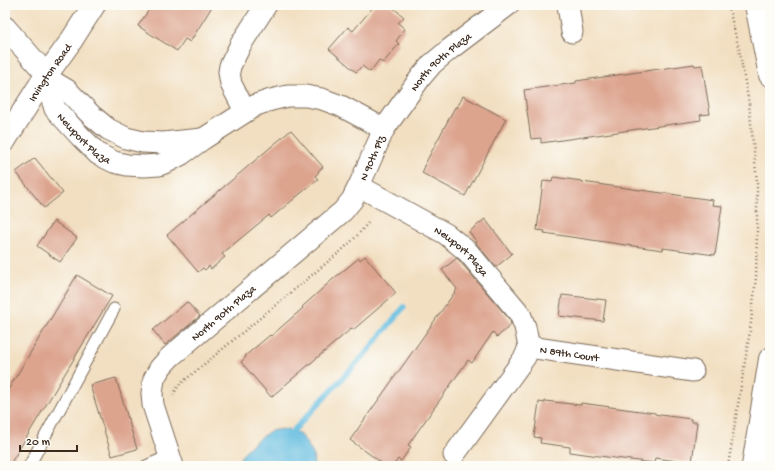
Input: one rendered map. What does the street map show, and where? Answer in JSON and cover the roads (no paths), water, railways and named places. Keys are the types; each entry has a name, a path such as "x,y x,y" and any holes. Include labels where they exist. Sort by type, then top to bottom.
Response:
{"main road":[{"name":"Irvington Road","path":"5,140 94,5"},
{"path":"756,5 770,75"},
{"path":"753,466 770,360"}],"street":[{"path":"245,111 231,84 229,72 230,66 241,44 266,5"},
{"name":"North 90th Plaza","path":"384,129 432,64 508,5"},
{"path":"568,5 572,32"},
{"name":"Newport Plaza","path":"5,27 46,76 67,90 91,115 108,129 126,138 143,142 163,143 203,139 256,105 288,96 306,96 322,99 341,106 384,129"},
{"name":"N 90th Plz","path":"359,186 384,129"},
{"name":"Newport Plaza","path":"359,186 446,234 468,252 520,314 525,327 529,347"},
{"name":"North 90th Plaza","path":"171,461 153,405 152,393 154,379 160,368 343,211 352,200 359,186"},
{"name":"N 89th Court","path":"454,455 525,357 529,347 692,371"}],"lane":[{"path":"29,466 114,309"},
{"path":"146,466 171,461"}],"water":[{"path":"282,429 293,431 302,436 313,454 314,466 239,466 240,458 247,449 270,431"}],"waterway":[{"path":"293,431 366,353 404,307"}]}
